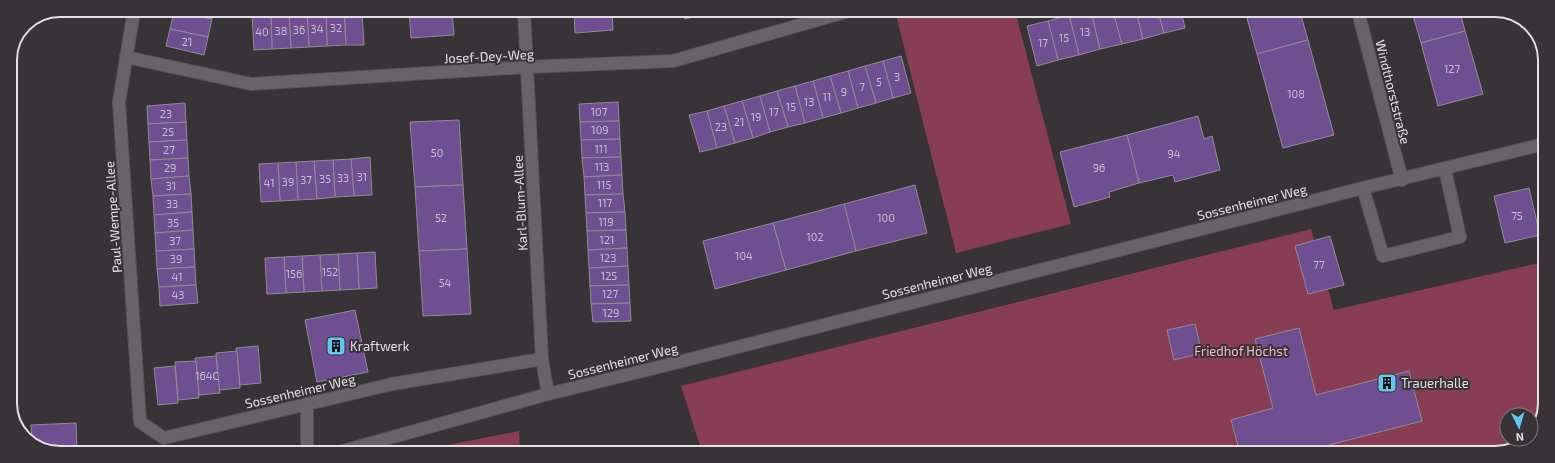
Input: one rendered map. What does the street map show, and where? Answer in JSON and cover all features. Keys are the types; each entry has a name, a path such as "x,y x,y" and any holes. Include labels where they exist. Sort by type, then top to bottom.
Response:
{"street":[{"name":"Paul-Wempe-Allee","path":"133,17 119,102 140,422"},
{"name":"Karl-Blum-Allee","path":"524,17 542,359 548,394"},
{"name":"Josef-Dey-Weg","path":"126,57 251,84 527,67 673,61 828,17"},
{"name":"Windthorststraße","path":"1359,17 1402,180"},
{"name":"Sossenheimer Weg","path":"361,446 548,394 1538,146"},
{"path":"1364,188 1383,256 1460,236 1445,169"},
{"name":"Sossenheimer Weg","path":"140,422 164,438 392,384 542,359"},
{"path":"307,404 307,446"}],"green space":[{"path":"897,17 1017,17 1071,224 956,253"},
{"name":"Friedhof Höchst","path":"1311,229 1334,310 1538,263 1538,407 1499,407 1499,446 700,446 681,386"},
{"path":"519,431 520,446 443,446"}],"building":[{"path":"173,17 202,17 212,19 208,37 170,29"},
{"path":"252,17 271,17 272,49 254,50"},
{"path":"271,17 289,17 291,48 272,49"},
{"path":"289,17 307,17 309,47 291,48"},
{"path":"307,17 326,17 327,46 309,47"},
{"path":"326,17 344,17 346,45 327,46"},
{"path":"344,17 362,17 364,45 346,45"},
{"path":"410,17 453,17 454,35 411,38"},
{"path":"574,17 612,17 613,30 575,33"},
{"path":"1062,17 1070,17 1079,55 1058,60 1048,21"},
{"path":"1070,17 1092,17 1100,49 1079,55"},
{"path":"1092,17 1115,17 1122,44 1100,49"},
{"path":"1115,17 1138,17 1143,39 1122,44"},
{"path":"1138,17 1160,17 1164,33 1143,39"},
{"path":"1160,17 1182,17 1185,28 1164,33"},
{"path":"1247,17 1301,17 1308,40 1257,54"},
{"path":"1413,17 1461,17 1465,31 1421,43"},
{"path":"1048,21 1058,60 1037,66 1027,26"},
{"path":"170,29 208,37 204,55 166,46"},
{"path":"1465,31 1483,94 1438,106 1421,43"},
{"path":"1308,40 1334,135 1283,148 1257,54"},
{"path":"901,56 911,93 893,98 883,61"},
{"path":"883,61 893,98 876,103 865,66"},
{"path":"865,66 876,103 858,108 848,71"},
{"path":"848,71 858,108 841,113 830,76"},
{"path":"830,76 841,113 823,118 813,81"},
{"path":"813,81 823,118 805,123 795,86"},
{"path":"795,86 805,123 788,127 777,91"},
{"path":"777,91 788,127 770,132 760,96"},
{"path":"760,96 770,132 753,138 742,101"},
{"path":"742,101 753,138 735,143 724,106"},
{"path":"618,102 619,121 580,122 579,104"},
{"path":"185,103 186,122 148,124 147,106"},
{"path":"724,106 735,143 717,148 707,111"},
{"path":"707,111 717,148 700,152 689,115"},
{"path":"1198,116 1204,139 1212,136 1220,170 1175,182 1173,175 1139,183 1127,135"},
{"path":"459,120 463,185 415,187 410,122"},
{"path":"619,121 620,139 581,140 580,122"},
{"path":"186,122 187,140 149,142 148,124"},
{"path":"1127,135 1139,183 1109,192 1110,197 1074,207 1060,152"},
{"path":"620,139 621,157 582,158 581,140"},
{"path":"187,140 188,158 150,160 149,142"},
{"path":"370,157 372,195 354,196 351,159"},
{"path":"621,157 622,175 584,177 582,158"},
{"path":"188,158 189,176 151,179 150,160"},
{"path":"351,159 354,196 335,197 333,160"},
{"path":"333,160 335,197 317,199 314,161"},
{"path":"314,161 317,199 298,200 296,162"},
{"path":"296,162 298,200 280,201 278,163"},
{"path":"278,163 280,201 261,202 259,164"},
{"path":"622,175 623,194 585,195 584,177"},
{"path":"189,176 191,194 153,196 151,179"},
{"path":"463,185 467,249 419,251 415,187"},
{"path":"915,185 927,233 856,251 844,204"},
{"path":"1529,188 1538,226 1538,235 1505,243 1494,196"},
{"path":"191,194 192,212 154,215 153,196"},
{"path":"623,194 625,212 586,213 585,195"},
{"path":"844,204 856,251 786,270 773,223"},
{"path":"192,212 193,230 155,233 154,215"},
{"path":"625,212 626,230 587,231 586,213"},
{"path":"773,223 786,270 715,289 703,241"},
{"path":"193,230 194,249 156,251 155,233"},
{"path":"626,230 627,248 588,250 587,231"},
{"path":"1330,236 1344,285 1308,294 1295,246"},
{"path":"627,248 628,266 589,268 588,250"},
{"path":"194,249 195,267 157,269 156,251"},
{"path":"467,249 471,314 423,316 419,251"},
{"path":"375,252 377,288 359,289 357,253"},
{"path":"357,253 359,289 340,290 338,254"},
{"path":"338,254 340,290 322,291 320,255"},
{"path":"320,255 322,291 304,292 302,256"},
{"path":"302,256 304,292 286,293 284,257"},
{"path":"284,257 286,293 267,294 265,258"},
{"path":"628,266 629,285 590,286 589,268"},
{"path":"195,267 196,285 159,287 157,269"},
{"path":"196,285 198,303 160,306 159,287"},
{"path":"629,285 630,303 591,304 590,286"},
{"path":"630,303 631,321 593,322 591,304"},
{"name":"Kraftwerk","path":"355,310 368,372 317,382 305,320"},
{"path":"1195,324 1202,353 1174,360 1167,330"},
{"name":"Trauerhalle","path":"1299,328 1316,395 1409,371 1422,421 1329,446 1238,446 1231,420 1273,408 1255,339"},
{"path":"258,346 261,383 240,385 236,348"},
{"path":"237,351 240,388 219,390 216,353"},
{"path":"216,356 220,393 199,395 195,358"},
{"path":"196,361 199,398 178,400 175,362"},
{"path":"175,366 178,403 158,405 154,368"},
{"path":"76,423 77,446 54,446 43,443 32,435 31,425"}],"place":[{"name":"Kraftwerk","path":"336,346"},
{"name":"Trauerhalle","path":"1387,383"}]}
